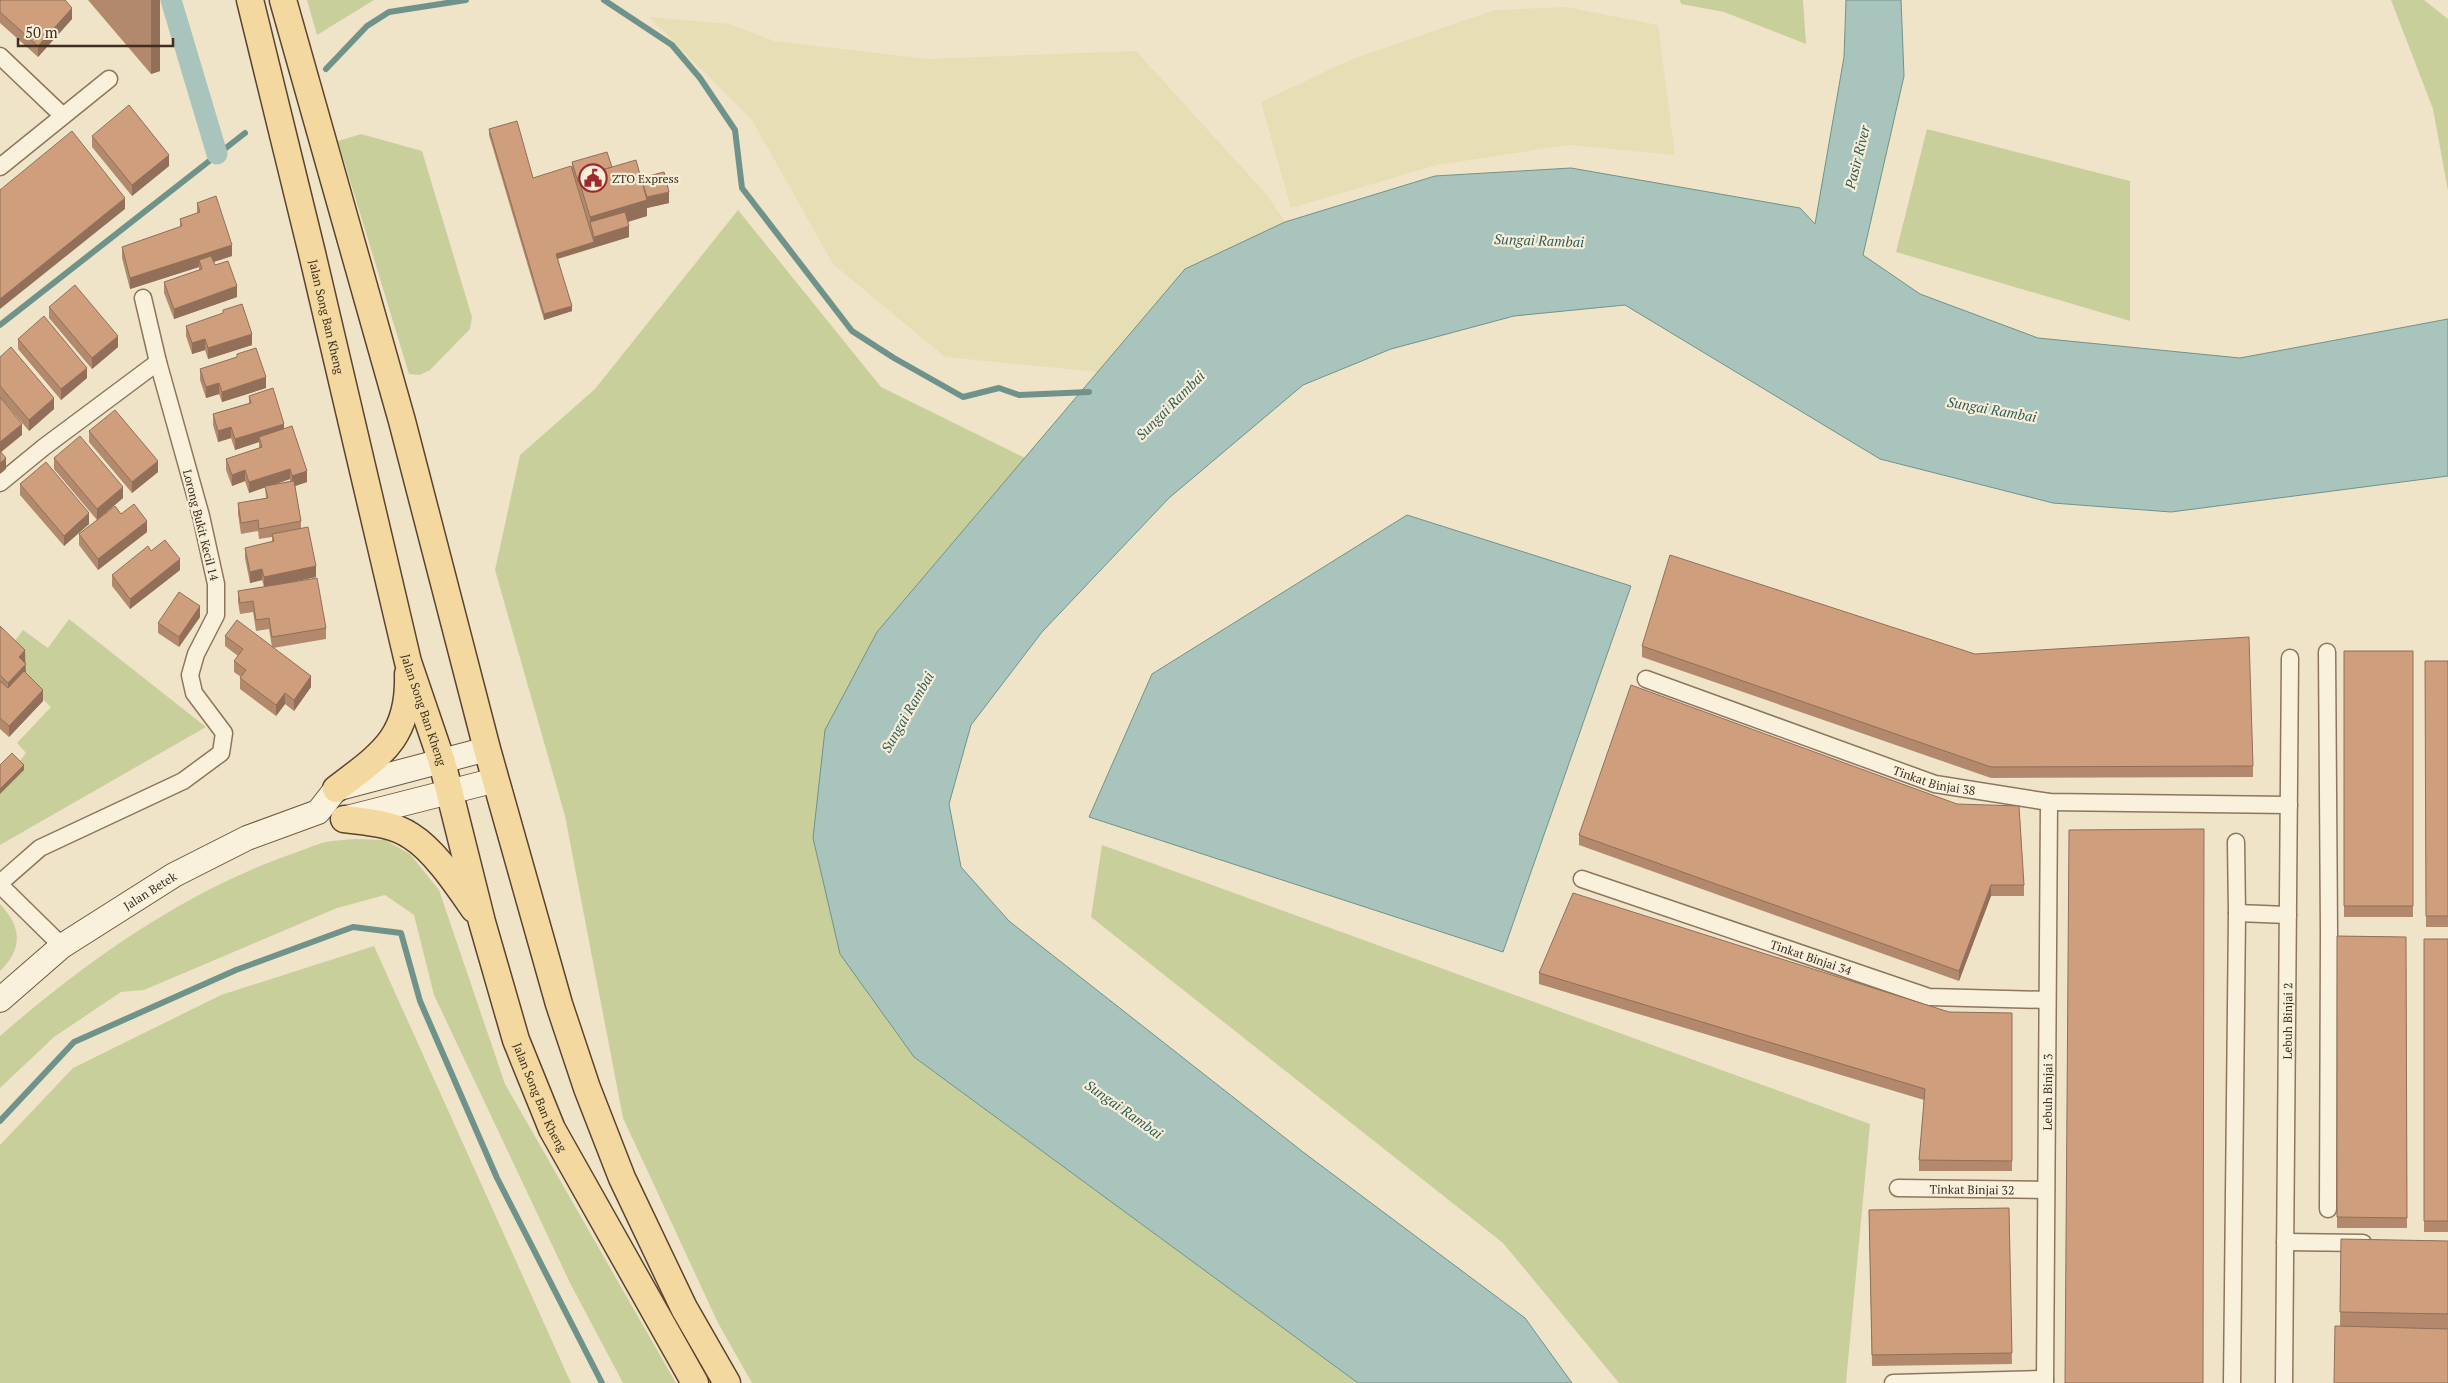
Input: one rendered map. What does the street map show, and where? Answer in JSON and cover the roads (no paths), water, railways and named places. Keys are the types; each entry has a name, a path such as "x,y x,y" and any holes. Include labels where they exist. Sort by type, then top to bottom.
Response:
{"main road":[{"name":"Jalan Song Ban Kheng","path":"250,0 312,253 408,662 442,762 482,922 516,1040 552,1129 695,1383"},
{"path":"283,0 402,421 487,749 559,1004 587,1088 634,1204 684,1308 727,1383"},
{"path":"336,789 385,750 398,733 409,695 408,662"},
{"path":"344,819 385,825 412,836 458,885 482,922"}],"street":[{"path":"0,56 63,116"},
{"path":"0,167 109,79"},
{"name":"Lorong Bukit Kecil 14","path":"0,884 40,848 183,780 221,753 224,733 194,693 190,675 196,654 216,615 216,584 201,516 158,362 143,298"},
{"path":"0,483 44,447 158,362"},
{"path":"2326,652 2329,932 2328,1209"},
{"name":"Lebuh Binjai 2","path":"2284,1383 2290,658"},
{"name":"Tinkat Binjai 38","path":"1646,679 1935,784 2049,802 2289,805"},
{"path":"487,749 336,789 318,812 344,819 496,780"},
{"name":"Lebuh Binjai 3","path":"2045,1381 2049,802"},
{"name":"Jalan Betek","path":"0,1000 62,946 174,876 247,838 318,812"},
{"path":"2232,1383 2237,913 2236,842"},
{"name":"Tinkat Binjai 34","path":"1582,879 1929,997 2047,1000"},
{"path":"0,884 62,946"},
{"path":"2237,913 2288,915"},
{"name":"Tinkat Binjai 32","path":"1898,1188 2046,1190"},
{"path":"2285,1242 2382,1243"},
{"path":"1893,1383 2045,1381"}],"water":[{"path":"1846,0 1901,0 1904,76 1863,255 1920,294 2038,338 2240,358 2448,319 2448,476 2171,512 2053,503 1880,459 1625,305 1514,316 1391,349 1303,385 1169,498 1042,632 971,725 949,804 961,867 1009,921 1303,1152 1525,1318 1572,1383 1358,1383 914,1057 840,954 813,838 825,730 877,632 1185,269 1285,222 1435,176 1571,168 1800,208 1815,224 1844,57"},
{"path":"1407,515 1631,586 1503,952 1089,817 1152,674"}],"waterway":[{"path":"171,0 217,154"},
{"path":"326,69 367,26 389,12 466,0"},
{"path":"604,0 672,45 700,78 735,130 742,188 852,331 894,358 963,397 999,388 1019,395 1089,392"},
{"path":"0,325 245,133"},
{"path":"0,1121 74,1042 236,970 353,927 401,933 420,1001 497,1178 602,1383"}],"place":[{"name":"ZTO Express","path":"593,178"}],"water label":[{"name":"Pasir River","path":"1857,157"},
{"name":"Sungai Rambai","path":"1539,240"},
{"name":"Sungai Rambai","path":"1170,405"},
{"name":"Sungai Rambai","path":"1992,409"},
{"name":"Sungai Rambai","path":"907,712"},
{"name":"Sungai Rambai","path":"1124,1109"}]}
